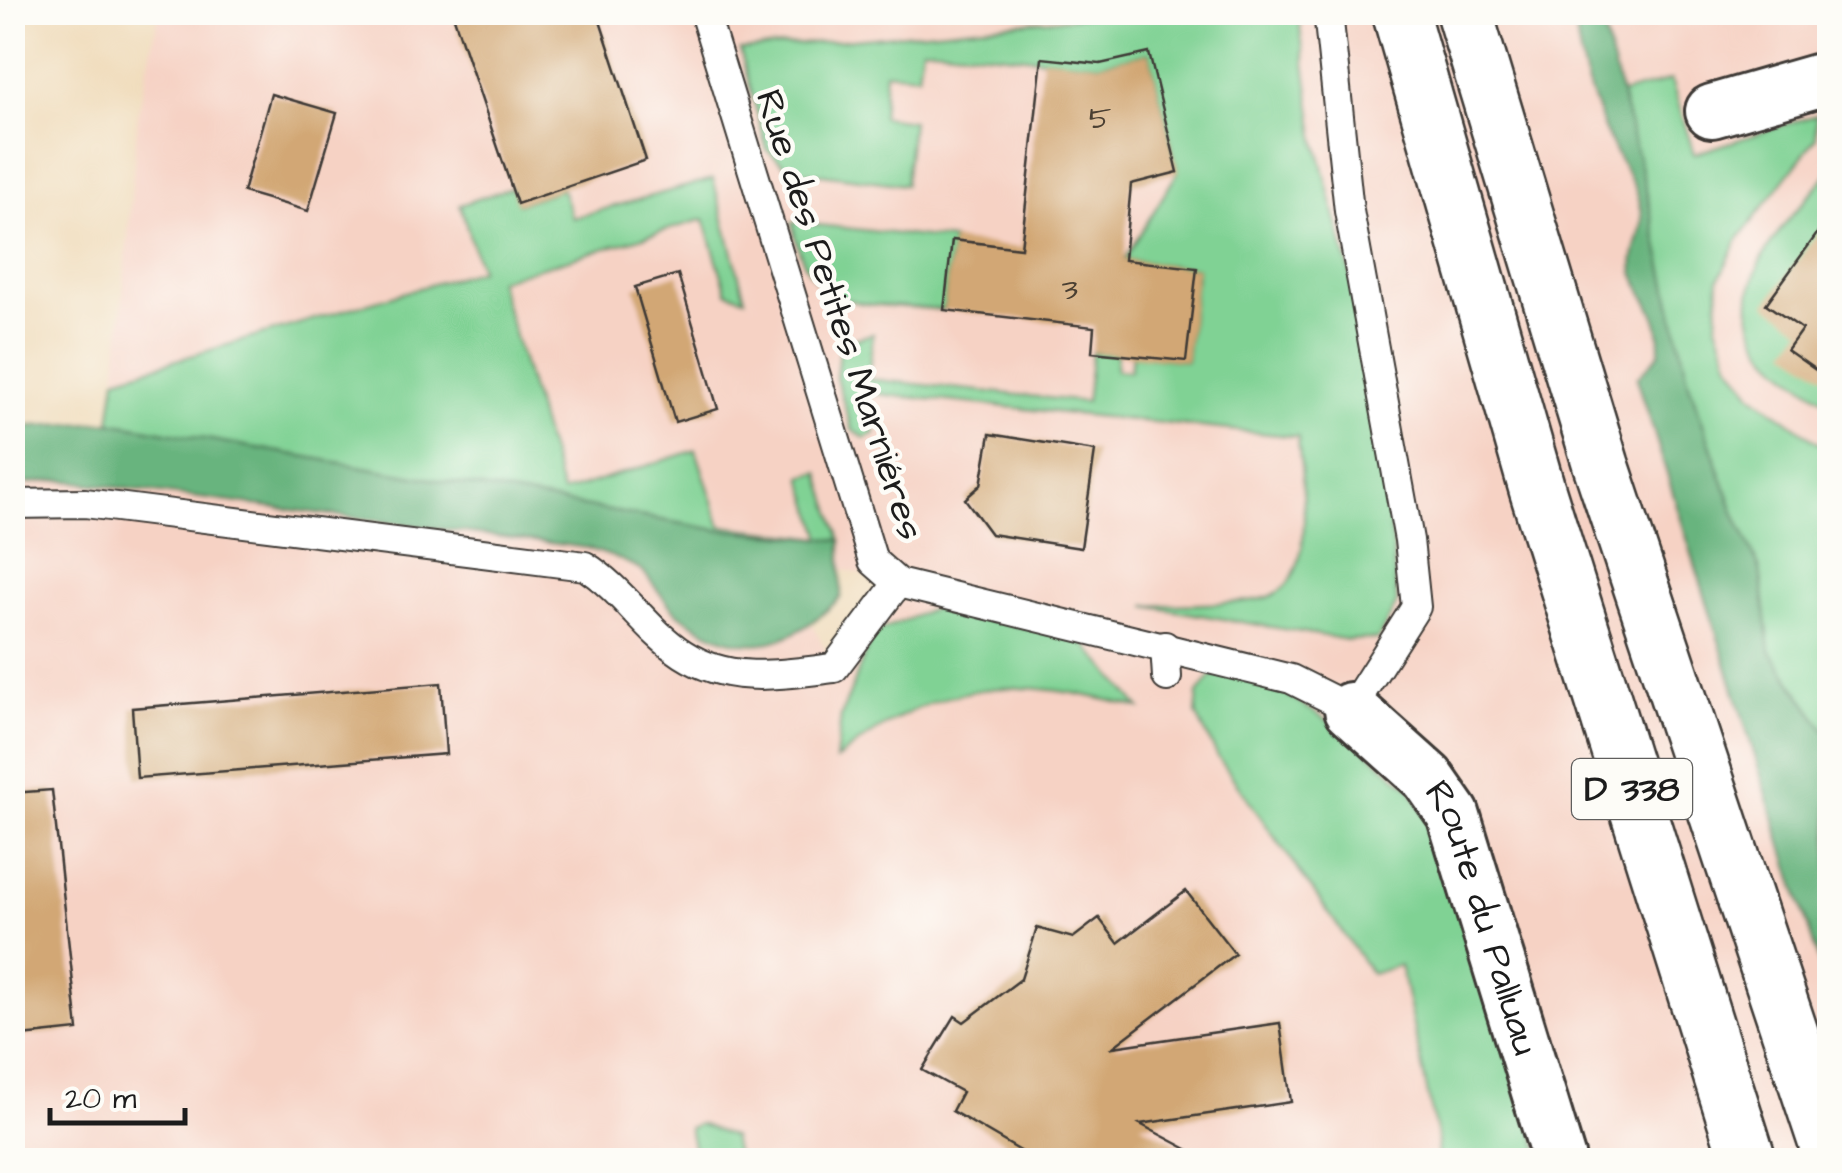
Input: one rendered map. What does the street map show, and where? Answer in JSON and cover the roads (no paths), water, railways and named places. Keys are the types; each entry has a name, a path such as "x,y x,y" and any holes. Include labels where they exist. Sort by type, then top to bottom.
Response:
{"highway":[{"name":"D 338","path":"1400,12 1537,489 1748,1160"},
{"name":"D 338","path":"1464,12 1601,466 1830,1153"}],"street":[{"path":"1712,111 1830,77"},
{"name":"Route du Palluau","path":"1351,709 1428,778 1453,814 1560,1160"}],"lane":[{"name":"Rue des Petites Marniéres","path":"704,12 873,562 898,584 1292,679 1351,709"},
{"path":"1328,12 1350,211 1409,540 1416,607 1351,709"},
{"path":"12,504 85,503 584,566 612,583 682,654 722,672 761,677 834,668 898,584"},
{"path":"1165,646 1167,678"}]}
